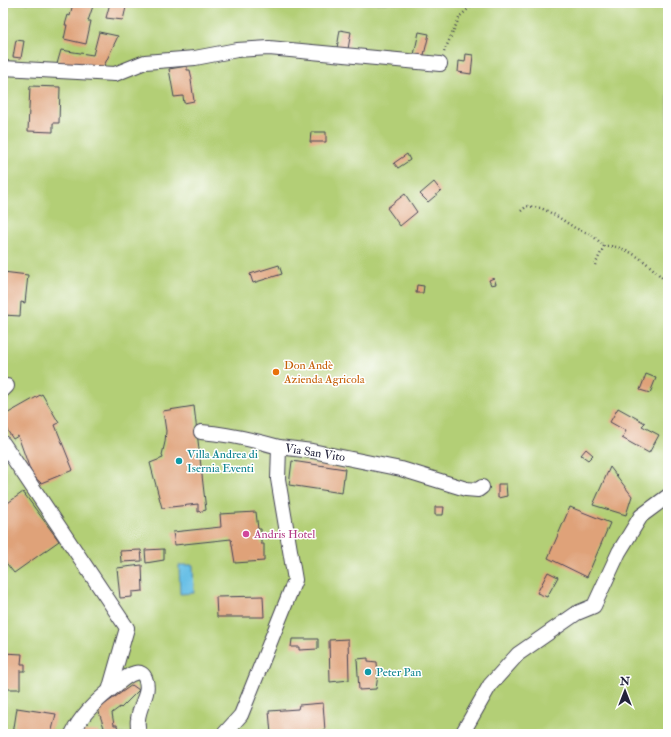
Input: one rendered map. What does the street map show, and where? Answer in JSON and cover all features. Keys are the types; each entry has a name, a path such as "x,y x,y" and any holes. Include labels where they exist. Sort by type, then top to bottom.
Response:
{"street":[{"path":"3,68 115,74 145,62 195,58 236,50 269,48 440,64"},
{"path":"201,432 216,433 254,440 279,447"},
{"path":"3,443 127,628 109,691"},
{"name":"Via San Vito","path":"224,734 241,715 295,580 278,479 279,447 312,451 401,470 466,489 478,490 482,487"},
{"path":"462,734 490,685 518,654 578,613 594,606 619,552 635,526 642,516 668,496"},
{"path":"72,734 80,719 109,691 128,676 136,673 141,674 146,678 147,685 138,719 139,734"}],"path":[{"path":"440,64 460,16 475,3"},
{"path":"521,211 527,206 541,208 575,228 592,235 604,246 616,247 632,254 649,266 668,284"},
{"path":"595,265 604,246"}],"green space":[{"path":"3,3 668,3 668,734 3,734"}],"water":[{"path":"179,565 193,565 194,593 180,594"}],"building":[{"path":"73,3 93,6 88,21 91,21 86,44 64,39 67,25 65,25 68,15 70,16"},
{"path":"110,3 127,3 123,20 106,18"},
{"path":"340,30 351,32 348,49 337,48"},
{"path":"99,32 118,36 103,68 57,64 61,50 93,55"},
{"path":"419,32 429,34 423,59 413,59"},
{"path":"16,40 24,41 21,58 13,57"},
{"path":"466,54 473,55 471,74 458,72 459,61 465,62"},
{"path":"187,66 187,70 190,70 192,79 194,101 184,103 183,96 174,97 169,69"},
{"path":"30,86 60,87 59,123 53,123 53,132 28,131"},
{"path":"311,132 326,132 326,142 310,142"},
{"path":"407,154 410,160 398,168 394,163"},
{"path":"434,182 441,191 428,202 420,194"},
{"path":"405,194 417,212 400,226 387,208"},
{"path":"279,265 282,274 253,283 250,274"},
{"path":"3,272 28,275 25,303 21,302 20,316 3,315"},
{"path":"494,278 496,284 491,285 489,280"},
{"path":"417,285 424,286 423,293 416,293"},
{"path":"646,374 656,378 650,393 640,390"},
{"path":"42,394 59,423 55,425 73,470 41,483 32,475 18,436 13,439 3,424 3,416"},
{"name":"Villa Andrea di Isernia Eventi","path":"194,406 206,510 198,512 198,504 162,508 150,463 163,458 162,455 166,431 163,411"},
{"path":"618,408 645,423 642,426 659,435 649,453 622,438 626,431 610,422"},
{"path":"586,449 593,455 588,460 581,455"},
{"path":"292,461 345,469 342,493 289,485"},
{"path":"610,467 632,496 626,515 593,505"},
{"path":"498,484 506,484 507,496 498,498"},
{"path":"23,492 59,541 14,573 3,559 3,505"},
{"path":"435,507 444,507 443,515 435,515"},
{"path":"570,507 610,523 587,577 548,558"},
{"name":"Andris Hotel","path":"256,512 258,529 261,529 261,544 264,544 264,561 235,563 231,539 175,545 173,532 221,527 220,514"},
{"path":"164,549 164,560 146,563 145,550"},
{"path":"141,550 142,561 121,562 120,551"},
{"path":"142,565 143,591 132,592 132,597 120,598 117,568"},
{"path":"548,572 558,577 547,597 537,593"},
{"path":"263,596 264,617 217,617 216,597"},
{"path":"292,639 318,639 318,649 299,650 299,647 291,647"},
{"path":"348,639 349,680 330,682 329,640"},
{"path":"3,653 22,654 21,664 25,664 25,671 20,671 20,689 3,689"},
{"name":"Peter Pan","path":"368,658 368,661 377,662 378,675 376,689 359,690 357,659"},
{"path":"132,685 139,690 121,708 120,707 112,713 114,725 117,725 119,734 106,734 98,709"},
{"path":"323,703 325,731 271,734 269,711 298,709 299,705"},
{"path":"17,708 56,714 51,734 13,734"},
{"path":"81,731 98,731 98,734 81,734"}],"place":[{"name":"Don Andè Azienda Agricola","path":"276,372"},
{"name":"Villa Andrea di Isernia Eventi","path":"179,461"},
{"name":"Andris Hotel","path":"246,534"},
{"name":"Peter Pan","path":"368,672"}]}
